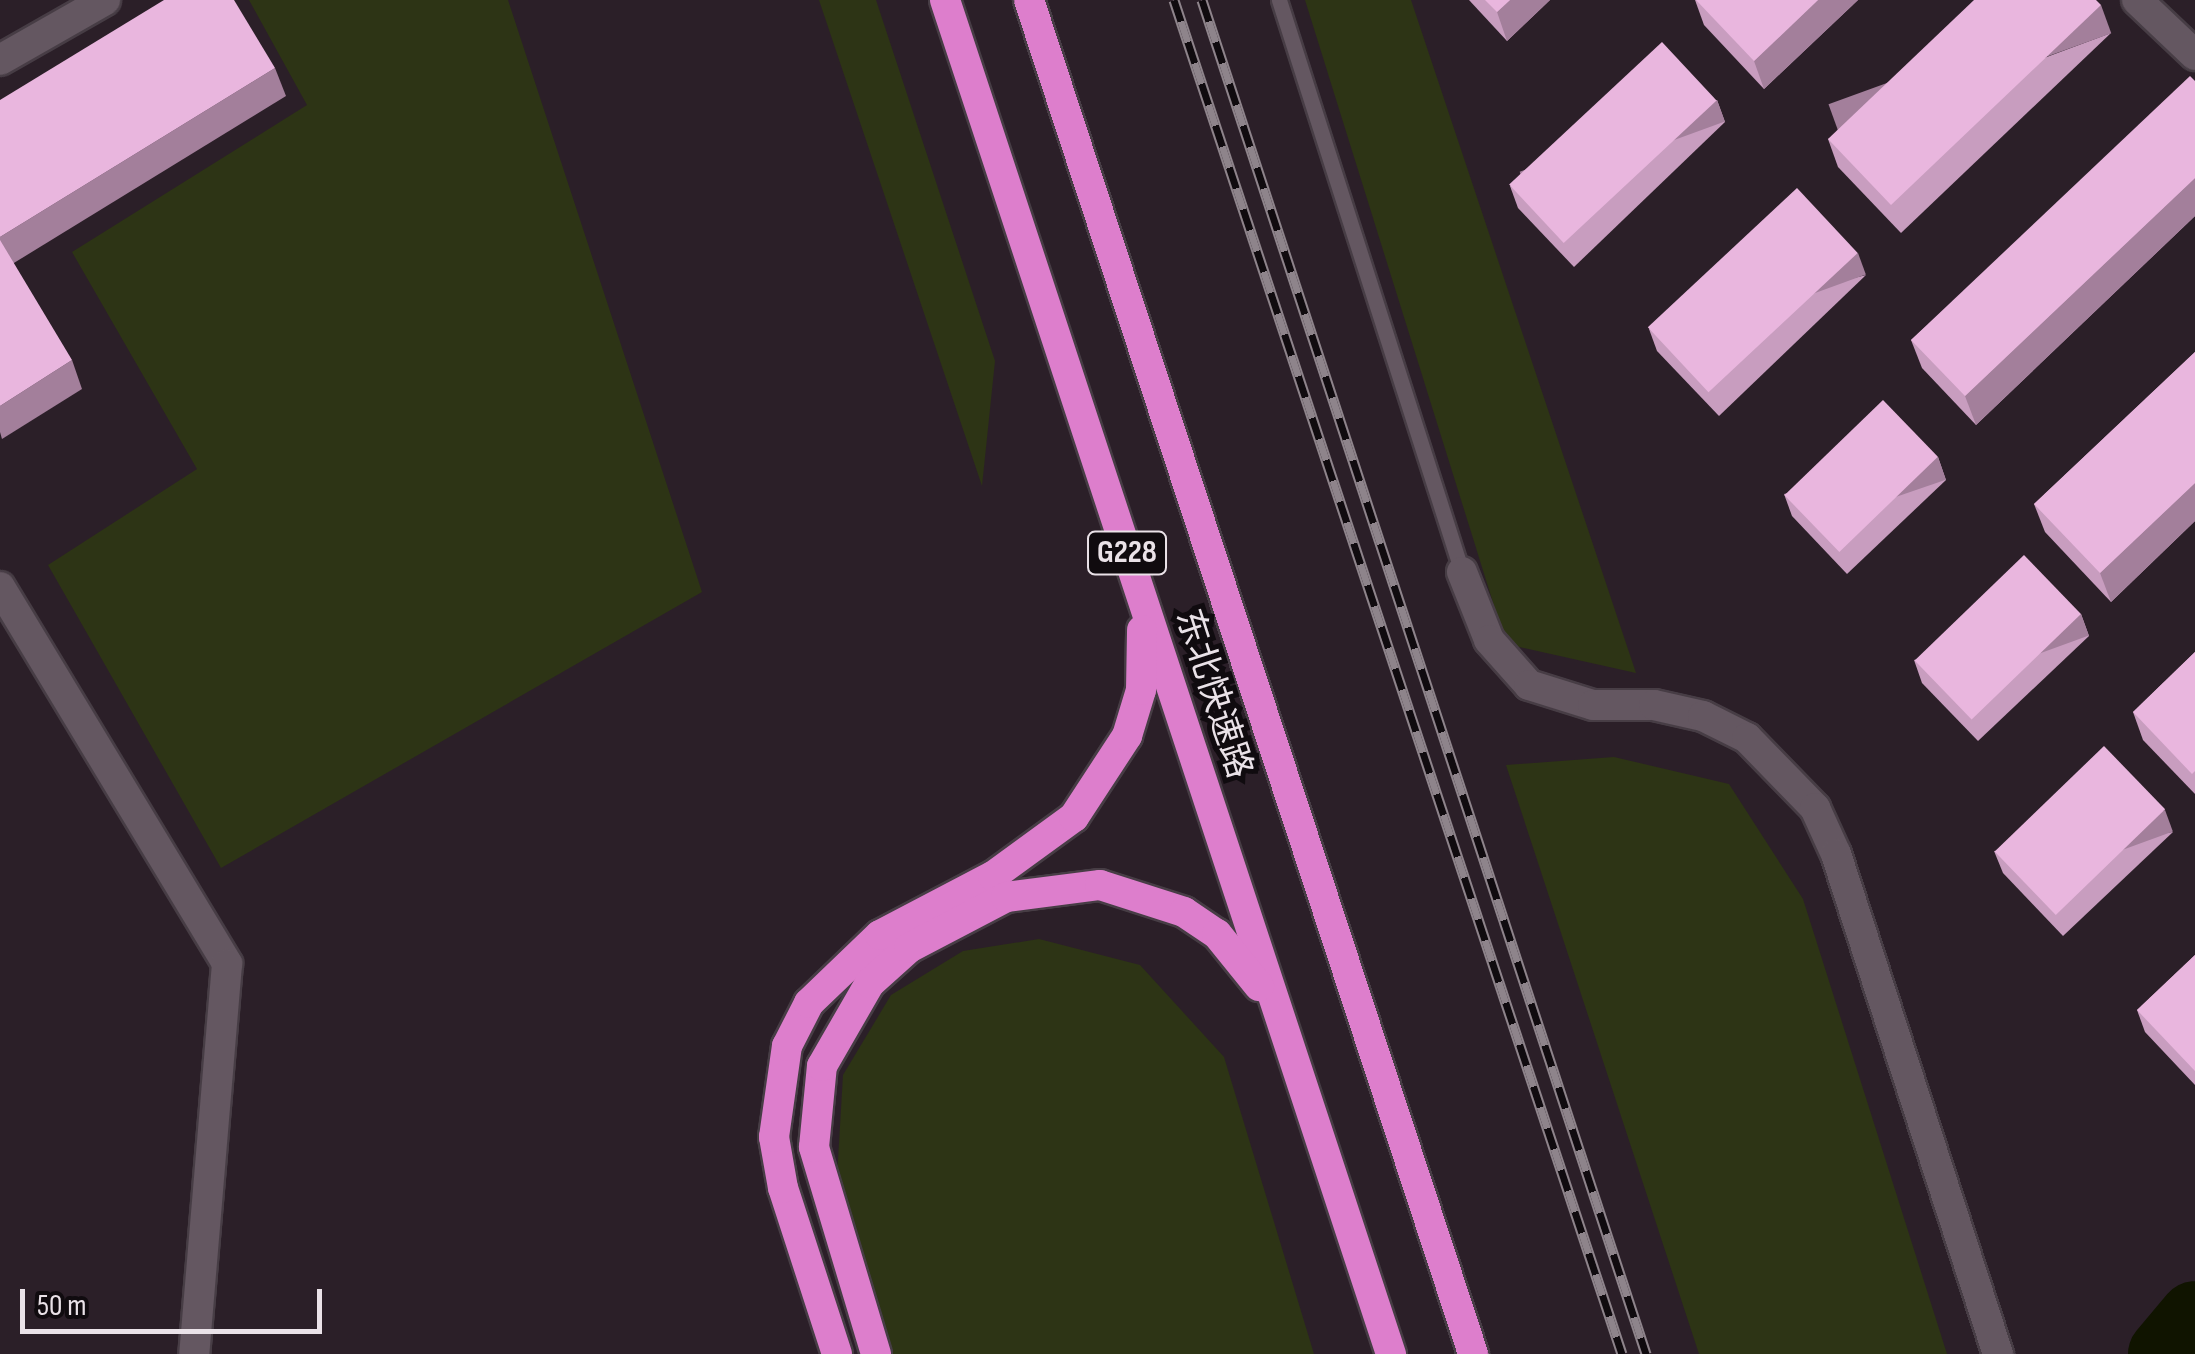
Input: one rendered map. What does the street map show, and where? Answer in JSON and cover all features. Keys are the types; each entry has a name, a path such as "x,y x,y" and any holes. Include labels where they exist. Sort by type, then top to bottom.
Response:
{"highway":[{"name":"东北快速路","path":"945,0 1391,1354"},
{"name":"东北快速路","path":"1029,0 1473,1354"},
{"path":"837,1354 783,1188 774,1136 787,1046 809,1003 841,966 929,904 1040,846 1104,778 1141,690 1144,649 1134,573"},
{"path":"876,1354 821,1187 814,1106 822,1066 844,1020 870,983 909,948 1006,897 1100,885 1170,906 1217,934 1242,960 1284,1029"}],"street":[{"path":"0,60 105,0"},
{"path":"2137,0 2195,56"},
{"path":"1462,572 1489,640 1529,685 1594,704 1654,705 1703,716 1747,738 1815,808 1836,854 1998,1354"},
{"path":"0,586 227,964 194,1354"}],"lane":[{"path":"1278,0 1462,572"}],"green space":[{"path":"249,0 508,0 702,592 221,868 48,565 197,469 72,252 307,105"},
{"path":"819,0 876,0 995,361 982,486"},
{"path":"1305,0 1411,0 1636,673 1506,644"},
{"path":"1614,757 1729,784 1803,899 1947,1354 1699,1354 1506,765"},
{"path":"1039,939 1140,965 1224,1057 1314,1354 888,1354 836,1194 843,1075 891,995 963,951"}],"building":[{"path":"164,0 234,0 275,68 0,237 0,100"},
{"path":"1485,0 1510,0 1497,12"},
{"path":"1696,0 1818,0 1754,61"},
{"path":"1974,0 2096,0 2101,5 1891,205 1828,139"},
{"path":"1662,42 1717,101 1564,243 1509,185"},
{"path":"2190,76 2195,81 2195,178 1965,396 1911,340"},
{"path":"1797,188 1858,253 1709,392 1648,327"},
{"path":"0,240 72,360 0,406"},
{"path":"2195,352 2195,483 2100,573 2034,504"},
{"path":"1883,400 1938,457 1839,552 1784,495"},
{"path":"2024,555 2081,614 1972,720 1915,661"},
{"path":"2195,652 2195,771 2192,774 2133,712"},
{"path":"2104,746 2165,809 2056,915 1995,852"},
{"path":"2195,955 2195,1071 2137,1010"}],"waterway":[{"path":"2164,1354 2195,1317"}],"railway":[{"path":"1174,0 1622,1354"},
{"path":"1202,0 1646,1354"}]}
